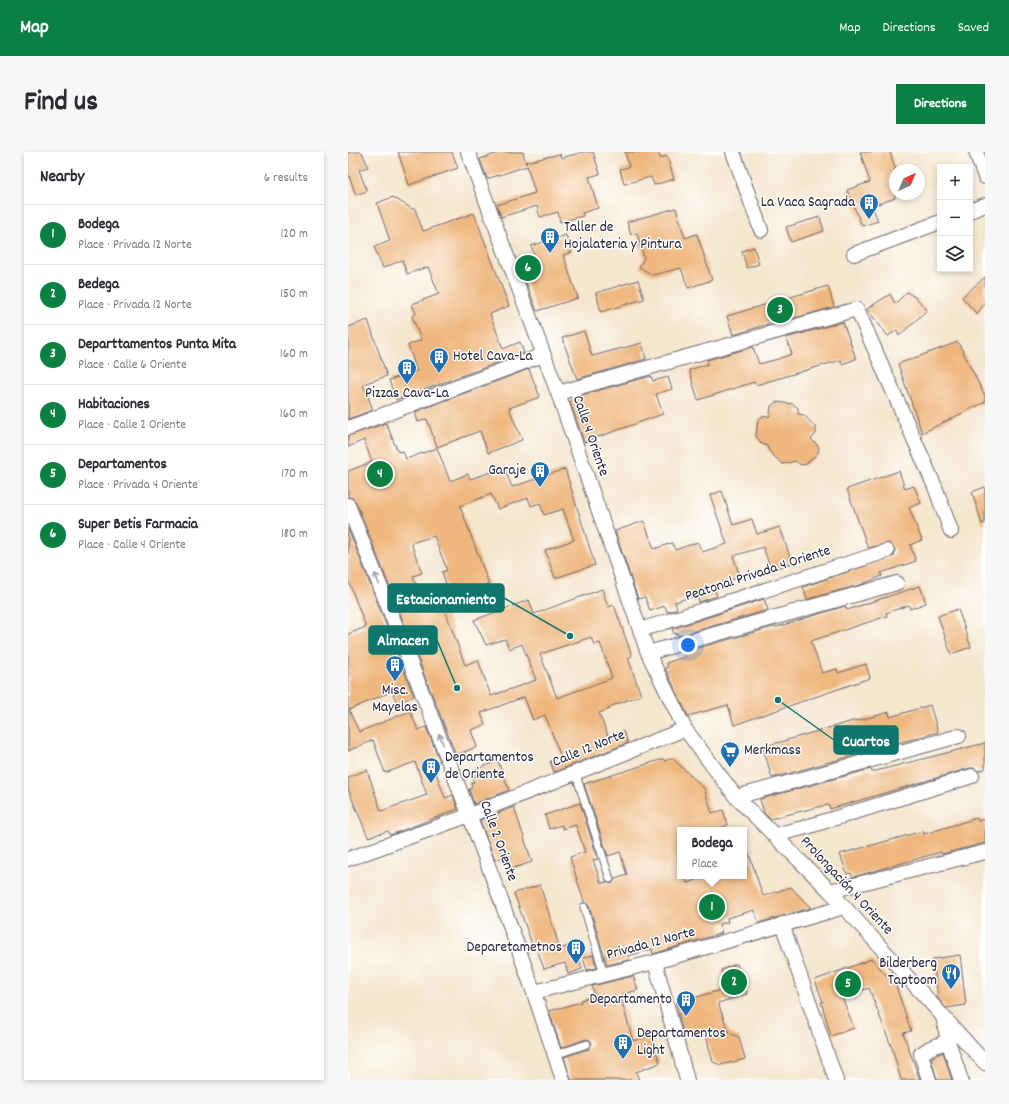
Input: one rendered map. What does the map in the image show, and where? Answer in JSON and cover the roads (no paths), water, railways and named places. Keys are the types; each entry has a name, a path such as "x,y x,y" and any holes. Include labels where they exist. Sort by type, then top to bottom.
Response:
{"street":[{"name":"Calle 4 Oriente","path":"468,152 558,393 648,653 685,729"},
{"path":"733,152 761,230"},
{"path":"976,152 985,177"},
{"path":"973,210 985,205"},
{"path":"854,254 937,223"},
{"path":"558,393 857,309 934,487 951,531"},
{"path":"348,428 543,355"},
{"name":"Calle 2 Oriente","path":"348,505 470,815 534,992 563,1080"},
{"name":"Peatonal Privada 4 Oriente","path":"640,630 887,551"},
{"path":"648,653 898,583"},
{"name":"Calle 12 Norte","path":"348,859 470,815 685,729"},
{"name":"Prolongación 4 Oriente","path":"685,729 736,797 830,891 985,1063"},
{"path":"736,797 959,736"},
{"path":"774,835 803,828 972,776"},
{"path":"830,891 985,852"},
{"name":"Privada 12 Norte","path":"534,992 655,962 844,907"},
{"path":"782,924 836,1080"},
{"path":"655,962 687,1080"},
{"path":"943,1017 948,1041 961,1080"},
{"path":"930,1080 921,1054 930,1048 948,1041"}],"lane":[{"path":"575,772 610,879"},
{"path":"584,907 604,974"},
{"path":"555,1056 587,1044"}],"place":[{"name":"La Vaca Sagrada","path":"869,220"},
{"name":"Taller de Hojalateria y Pintura","path":"550,254"},
{"name":"Super Betis Farmacia","path":"528,268"},
{"name":"Departtamentos Punta Mita","path":"780,310"},
{"name":"Hotel Cava-La","path":"439,374"},
{"name":"Pizzas Cava-La","path":"407,385"},
{"name":"Habitaciones","path":"380,474"},
{"name":"Garaje","path":"540,488"},
{"name":"Estacionamiento","path":"570,636"},
{"name":"Misc. Mayelas","path":"395,682"},
{"name":"Almacen","path":"457,688"},
{"name":"Cuartos","path":"778,700"},
{"name":"Merkmass","path":"730,768"},
{"name":"Departamentos de Oriente","path":"431,784"},
{"name":"Bodega","path":"712,907"},
{"name":"Deparetametnos","path":"576,965"},
{"name":"Bedega","path":"734,982"},
{"name":"Departamentos","path":"848,984"},
{"name":"Bilderberg Taptoom","path":"951,990"},
{"name":"Departamento","path":"686,1017"},
{"name":"Departamentos Light","path":"623,1060"}]}
